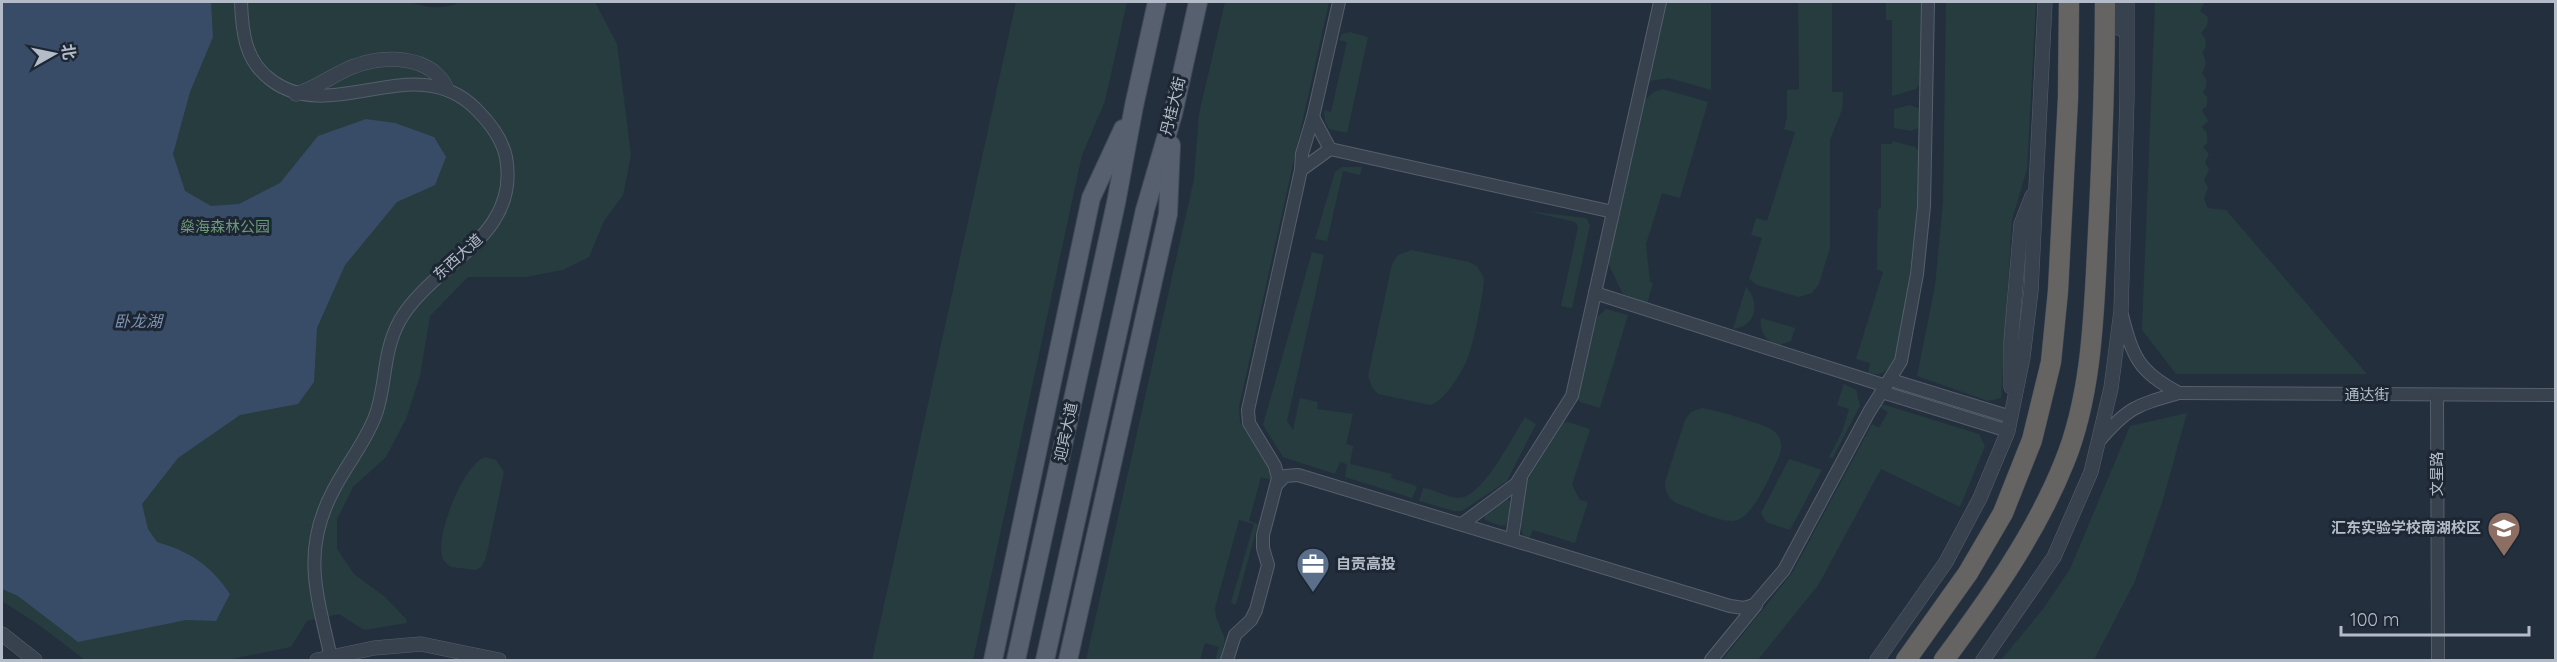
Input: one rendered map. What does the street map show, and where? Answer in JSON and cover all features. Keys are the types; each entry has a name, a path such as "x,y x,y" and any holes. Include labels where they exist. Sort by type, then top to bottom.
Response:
{"highway":[{"path":"1906,660 1968,573 2003,513 2032,440 2050,362 2057,302 2068,98 2068,2"},
{"path":"1944,660 1991,597 2032,530 2065,461 2086,387 2097,266 2105,94 2105,2"}],"main road":[{"path":"993,660 1091,198 1134,106 1157,2"},
{"name":"丹桂大街","path":"1145,210 1173,114 1198,2"},
{"name":"迎宾大道","path":"1016,660 1116,203 1134,106"},
{"path":"1068,660 1168,214 1173,114"},
{"name":"迎宾大道","path":"1045,660 1145,210"}],"street":[{"name":"东西大道","path":"241,2 246,48 258,68 280,87 296,94 326,96 402,84 447,89 465,98 485,118 499,137 506,157 507,184 499,213 491,226 479,241 434,278 400,320 386,351 376,414 364,441 333,490 319,522 314,549 314,580 324,659"},
{"path":"1227,660 1236,635 1256,612 1268,565 1263,548 1263,535 1277,484 1275,466 1249,423 1248,410 1301,170 1302,154 1313,117 1339,2"},
{"path":"1462,524 1511,489 1572,396 1660,2"},
{"path":"1711,660 1784,570 1903,352 1920,247 1924,196 1928,2"},
{"path":"1877,660 1946,562 1980,498 2009,424 2026,335 2037,183 2045,2"},
{"path":"2060,2 2068,98"},
{"path":"2116,2 2127,97"},
{"path":"1983,660 2054,557 2091,472 2111,388 2121,311 2127,97 2127,2"},
{"path":"296,94 312,89 353,66 403,59 418,62 433,71 442,78 447,89"},
{"path":"1313,117 1330,149"},
{"path":"1301,170 1330,149 1613,212"},
{"path":"1595,293 2009,424"},
{"path":"2121,311 2130,344 2140,364 2156,381 2179,393"},
{"path":"2098,442 2117,419 2134,407 2179,393"},
{"name":"通达街","path":"2179,393 2556,395"},
{"name":"文星路","path":"2437,395 2438,660"},
{"path":"1275,466 1298,475 1730,606 1750,607 1760,599"},
{"path":"1277,484 1285,476 1298,475"},
{"path":"1512,539 1521,477"},
{"path":"2,634 34,660"},
{"path":"324,659 374,648 421,644 499,660"}],"green space":[{"name":"燊海森林公园","path":"2,2 410,2 435,7 460,2 595,2 617,44 631,155 623,195 604,221 589,257 563,270 526,277 468,277 430,316 420,376 406,419 386,457 353,487 337,519 337,549 354,574 385,597 406,619 407,623 364,630 339,614 307,621 291,647 226,660 85,660 39,625 2,601"},
{"path":"1016,2 1127,2 1105,101 1082,155 973,660 872,660"},
{"path":"1225,2 1329,2 1239,407 1240,422 1270,471 1271,480 1261,477 1249,521 1258,524 1234,605 1231,602 1254,524 1239,520 1215,608 1216,617 1225,639 1220,660 1215,660 1219,647 1205,643 1200,660 1086,660 1194,179 1199,114"},
{"path":"1667,2 1711,2 1711,90 1669,78 1649,81"},
{"path":"1798,2 1832,2 1832,92 1843,92 1842,110 1830,140 1830,248 1819,284 1812,293 1799,297 1757,285 1749,279 1762,238 1751,235 1756,218 1767,221 1795,132 1784,129 1787,117 1787,90 1799,89"},
{"path":"1886,2 1922,2 1920,84 1916,89 1892,96 1892,20 1886,20"},
{"path":"1946,2 2036,2 2027,169 2012,220 2001,398 1988,401 1917,376 1935,286 1943,202"},
{"path":"2155,2 2205,2 2200,11 2208,17 2207,26 2201,33 2205,38 2206,47 2202,53 2206,63 2202,73 2207,82 2203,92 2207,97 2207,106 2202,110 2208,121 2202,127 2207,133 2207,143 2203,147 2209,154 2205,162 2209,170 2204,180 2208,188 2204,199 2208,208 2226,210 2367,374 2176,374 2142,330"},
{"path":"1350,32 1368,37 1347,133 1329,129 1325,121 1324,110 1331,112 1347,42 1339,40 1342,34"},
{"path":"1663,89 1708,102 1680,198 1662,193 1646,244 1650,282 1653,283 1647,304 1623,294 1608,263 1645,100 1654,92"},
{"path":"1910,105 1920,109 1919,128 1911,131 1894,128 1894,109"},
{"path":"1892,141 1915,147 1919,152 1915,230 1896,358 1885,372 1873,374 1868,373 1870,363 1856,359 1883,272 1877,269 1878,209 1881,208 1881,144 1892,144"},
{"path":"1342,167 1362,167 1360,175 1343,171 1327,241 1315,239 1335,172"},
{"path":"1527,211 1586,218 1590,225 1572,308 1561,306 1578,227 1575,222"},
{"path":"1412,250 1469,262 1477,266 1484,278 1478,319 1467,360 1446,393 1430,405 1378,394 1372,387 1368,376 1392,264 1398,255"},
{"path":"1312,252 1324,255 1287,421 1293,430 1300,398 1318,402 1317,409 1353,414 1346,444 1353,446 1350,464 1392,474 1391,478 1414,485 1417,487 1412,498 1345,477 1347,464 1340,462 1335,474 1283,457 1263,425"},
{"path":"1746,287 1754,300 1754,313 1747,323 1733,329"},
{"path":"1606,309 1628,315 1600,408 1580,402 1578,399 1597,317"},
{"path":"1761,318 1795,328 1791,341 1780,345 1771,342 1761,328"},
{"path":"1844,384 1856,390 1860,406 1832,459 1829,457 1842,432 1849,409 1837,405"},
{"path":"1882,404 1979,434 1985,446 1960,507 1881,469 1819,584 1758,660 1722,660 1792,573 1872,424 1879,428 1888,412 1879,407"},
{"path":"1702,408 1761,425 1774,431 1780,440 1780,453 1766,485 1747,514 1739,519 1724,520 1704,514 1675,502 1667,492 1665,482 1685,420 1691,412"},
{"path":"2187,413 2162,503 2135,581 2094,660 2001,660 2043,609 2070,569 2130,426"},
{"path":"1525,417 1536,424 1507,481 1462,511 1454,511 1419,501 1423,488 1458,498 1467,496 1487,478"},
{"path":"1568,422 1590,429 1572,485 1580,500 1588,502 1575,543 1533,530 1529,539 1523,535 1520,524 1527,481 1563,423"},
{"path":"485,457 496,460 504,472 486,558 482,566 476,570 451,567 444,561 441,546 447,517 468,473"},
{"path":"1789,459 1822,470 1790,530 1766,522 1761,513"},
{"path":"1506,499 1511,501 1512,505 1506,525 1501,526 1485,520 1484,514"}],"water":[{"name":"卧龙湖","path":"2,2 211,2 213,37 190,92 173,154 185,191 211,206 239,204 280,183 318,136 366,119 395,123 434,137 446,157 435,185 397,202 345,265 317,328 314,382 298,404 240,415 178,458 142,504 148,529 157,542 180,550 199,561 215,575 230,594 216,621 186,620 78,642 18,596 2,589"}],"place":[{"name":"汇东实验学校南湖校区","path":"2504,557"},
{"name":"自贡高投","path":"1313,593"}]}
